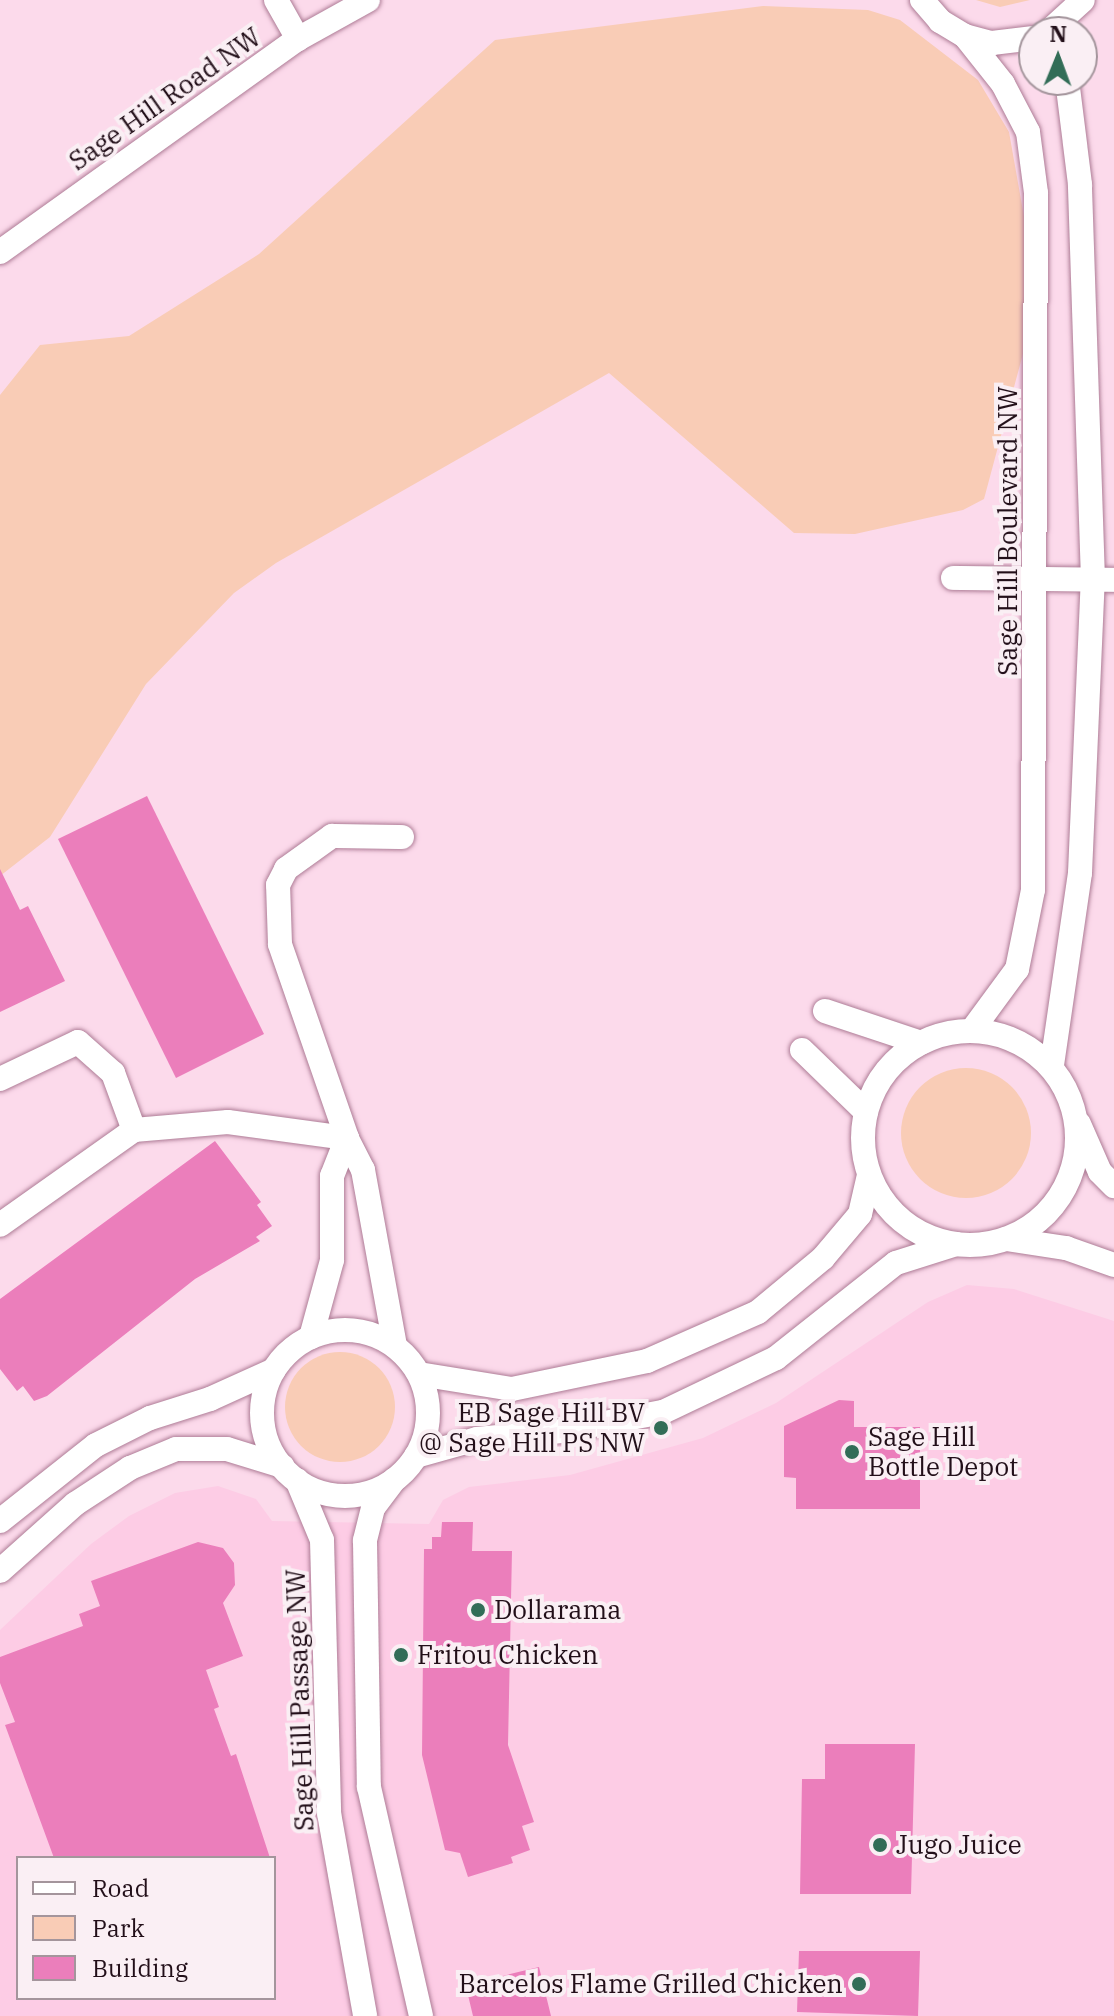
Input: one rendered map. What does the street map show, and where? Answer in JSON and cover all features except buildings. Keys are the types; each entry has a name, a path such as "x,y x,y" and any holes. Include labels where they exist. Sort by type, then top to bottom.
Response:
{"street":[{"path":"276,0 298,39"},
{"name":"Sage Hill Road NW","path":"0,252 298,39 368,0"},
{"path":"903,0 965,36 992,43 1018,40"},
{"path":"922,0 940,21"},
{"name":"Sage Hill Boulevard NW","path":"965,36 1003,84 1028,132 1036,193 1033,890 1027,935 1017,969 973,1029"},
{"path":"1052,1065 1080,873 1104,580 1080,184 1069,96"},
{"path":"953,578 1104,580"},
{"path":"395,1346 363,1170 347,1138 280,944 278,885 286,869 332,836 402,837"},
{"path":"825,1011 921,1043"},
{"path":"956,1244 928,1237 903,1221 883,1201 869,1175 863,1143 866,1112 886,1071 921,1043 973,1029 1017,1041 1052,1065 1100,1172 1114,1186"},
{"path":"0,1079 78,1042 113,1073 134,1130"},
{"path":"802,1050 866,1112"},
{"path":"1006,1239 1044,1213 1070,1175 1077,1145 1074,1114"},
{"path":"0,1225 134,1130 228,1122 347,1138"},
{"path":"311,1337 332,1260 332,1176 347,1138"},
{"path":"419,1374 512,1389 647,1361 758,1312 823,1258 860,1214 869,1175"},
{"path":"416,1456 477,1439 562,1431 663,1412 776,1358 896,1263 956,1244 1006,1239 1066,1248 1114,1265"},
{"path":"0,1521 96,1445 150,1418 210,1399 274,1370 311,1337 354,1330 395,1346 419,1374 428,1415 416,1456 373,1508 365,1541 369,1787 421,2016"},
{"path":"274,1370 264,1393 262,1419 289,1473"},
{"path":"0,1571 75,1504 130,1468 176,1449 227,1449 289,1473 315,1490 355,1495 394,1480"},
{"name":"Sage Hill Passage NW","path":"289,1473 322,1540 329,1813 365,2016"}],"shaded area":[{"path":"967,1285 1014,1289 1114,1321 1114,2016 0,2016 0,1630 91,1544 129,1516 175,1493 218,1486 256,1499 272,1521 429,1524 443,1500 469,1487 570,1475 703,1438 776,1403 928,1302"}],"green space":[{"path":"976,0 1030,0 1000,7"},
{"path":"763,6 868,10 900,20 978,80 1009,132 1026,228 1024,350 984,499 963,510 855,534 794,533 609,373 276,563 234,593 146,684 50,837 0,876 0,395 40,345 129,336 259,254 495,40"},
{"path":"966,1068 991,1073 1012,1087 1026,1108 1031,1133 1026,1158 1012,1179 991,1193 966,1198 941,1193 920,1179 906,1158 901,1133 906,1108 920,1087 941,1073"},
{"path":"340,1352 361,1356 379,1368 391,1386 395,1407 391,1428 379,1446 361,1458 340,1462 319,1458 301,1446 289,1428 285,1407 289,1386 301,1368 319,1356"}],"place":[{"name":"EB Sage Hill BV @ Sage Hill PS NW","path":"661,1428"},
{"name":"Sage Hill Bottle Depot","path":"852,1452"},
{"name":"Dollarama","path":"478,1610"},
{"name":"Fritou Chicken","path":"401,1655"},
{"name":"Jugo Juice","path":"880,1845"},
{"name":"Barcelos Flame Grilled Chicken","path":"859,1984"}]}
